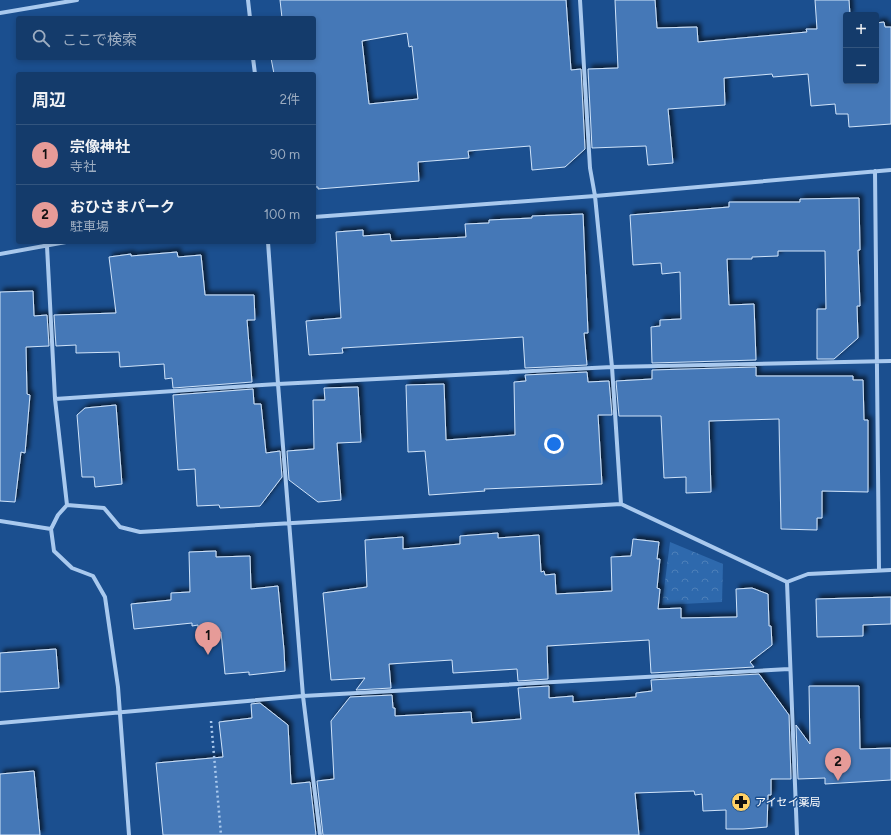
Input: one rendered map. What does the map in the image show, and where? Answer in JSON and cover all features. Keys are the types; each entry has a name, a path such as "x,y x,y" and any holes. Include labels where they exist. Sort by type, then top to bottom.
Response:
{"street":[{"path":"0,13 77,0"},
{"path":"248,0 250,16"},
{"path":"580,0 590,168 612,368 621,504"},
{"path":"253,60 254,72"},
{"path":"316,217 594,196 891,170"},
{"path":"875,171 879,570"},
{"path":"0,254 56,244"},
{"path":"268,244 303,696 320,835"},
{"path":"46,246 55,400 67,505 58,515 51,529 54,551 72,568 93,576 106,597 118,687 129,835"},
{"path":"55,400 278,384 612,368 891,361"},
{"path":"67,505 104,508 120,527 140,532 621,504 786,582 808,574 891,570"},
{"path":"0,521 51,529"},
{"path":"786,582 796,835"},
{"path":"0,723 303,696 789,669"}],"path":[{"path":"209,705 221,835"}],"green space":[{"path":"670,542 723,564 722,602 662,605"}],"building":[{"path":"280,0 566,0 571,70 581,69 585,149 565,167 532,170 530,146 468,151 469,158 418,162 419,181 318,189 318,187 316,187 316,72 274,72 271,60 316,60 316,16 282,16","holes":["407,33 409,47 412,46 418,99 369,104 362,41"]},
{"path":"615,0 655,0 657,28 697,27 698,42 807,32 806,29 817,29 815,0 849,0 850,12 843,12 843,84 879,84 879,23 884,22 885,27 891,27 891,124 849,127 848,114 836,114 835,104 811,106 808,74 773,77 772,74 724,78 725,105 668,109 673,163 648,165 646,146 592,148 588,69 618,68"},
{"path":"859,198 860,250 858,250 860,306 857,306 858,338 834,359 817,359 817,309 826,309 825,251 778,251 778,256 752,257 752,259 727,259 729,305 754,304 756,360 652,363 651,327 660,326 660,320 681,319 680,272 662,274 661,263 633,265 630,215 729,207 729,202 800,202 800,199"},
{"path":"583,214 588,333 584,333 587,365 525,368 523,337 342,348 343,353 309,355 306,321 341,318 336,232 363,230 363,236 390,234 391,241 466,237 465,224 489,223 489,220 532,218 532,216"},
{"path":"177,252 178,257 201,255 205,295 254,295 255,320 247,320 252,382 173,388 172,378 165,379 164,364 120,367 119,352 76,353 76,345 56,346 54,315 116,313 109,257 131,254 131,256"},
{"path":"33,291 34,316 47,315 49,346 26,347 27,394 30,395 25,453 21,452 15,502 0,501 0,292"},
{"path":"756,367 756,376 853,376 853,380 863,380 864,420 868,420 868,492 822,491 822,518 817,518 817,530 781,529 779,419 709,421 711,492 686,493 686,477 664,478 661,416 619,416 616,381 652,379 652,370"},
{"path":"587,372 588,382 609,381 612,415 598,415 602,484 484,489 485,491 429,495 425,451 408,452 406,385 444,384 446,440 515,435 514,382 526,381 525,375"},
{"path":"358,387 361,442 337,443 341,500 318,502 289,480 287,451 314,449 313,400 325,400 324,388"},
{"path":"253,389 254,404 261,404 266,453 280,451 282,477 260,506 220,508 219,505 197,506 195,469 178,470 173,395"},
{"path":"116,405 122,484 95,487 94,477 82,477 77,415 85,408"},
{"path":"498,533 498,538 539,535 541,572 544,571 545,575 555,574 556,594 612,591 611,557 631,556 633,539 659,542 657,559 660,559 657,588 660,589 658,609 681,608 681,618 737,617 736,589 752,588 768,594 769,626 771,626 772,645 750,662 754,667 651,673 649,640 547,646 548,679 518,681 517,669 453,673 452,660 389,664 391,688 356,690 365,678 331,680 323,593 367,587 365,540 403,537 403,549 460,544 460,536"},
{"path":"216,551 216,557 250,556 251,589 278,586 285,671 249,675 249,672 225,674 221,632 198,633 198,625 192,626 192,623 134,629 131,604 171,600 171,593 190,592 189,552"},
{"path":"891,597 891,624 863,625 863,636 817,637 816,599"},
{"path":"56,649 59,688 0,692 0,653"},
{"path":"759,674 789,715 791,779 771,779 771,795 768,795 767,827 726,829 726,810 703,811 702,794 695,795 694,791 635,793 639,835 323,835 317,781 334,779 331,721 350,697 392,695 395,716 471,712 472,723 521,719 518,688 549,686 549,698 573,696 573,702 636,697 636,693 652,691 651,680"},
{"path":"809,686 859,686 860,749 891,748 891,780 825,784 825,778 798,779 796,725 810,744"},
{"path":"260,703 288,725 291,784 310,782 316,835 163,835 156,763 223,757 219,722 252,718 251,704"},
{"path":"34,771 40,835 0,835 0,774"}],"place":[{"name":"宗像神社","path":"208,655"},
{"name":"おひさまパーク","path":"838,781"},
{"name":"アイセイ薬局","path":"741,802"}]}
